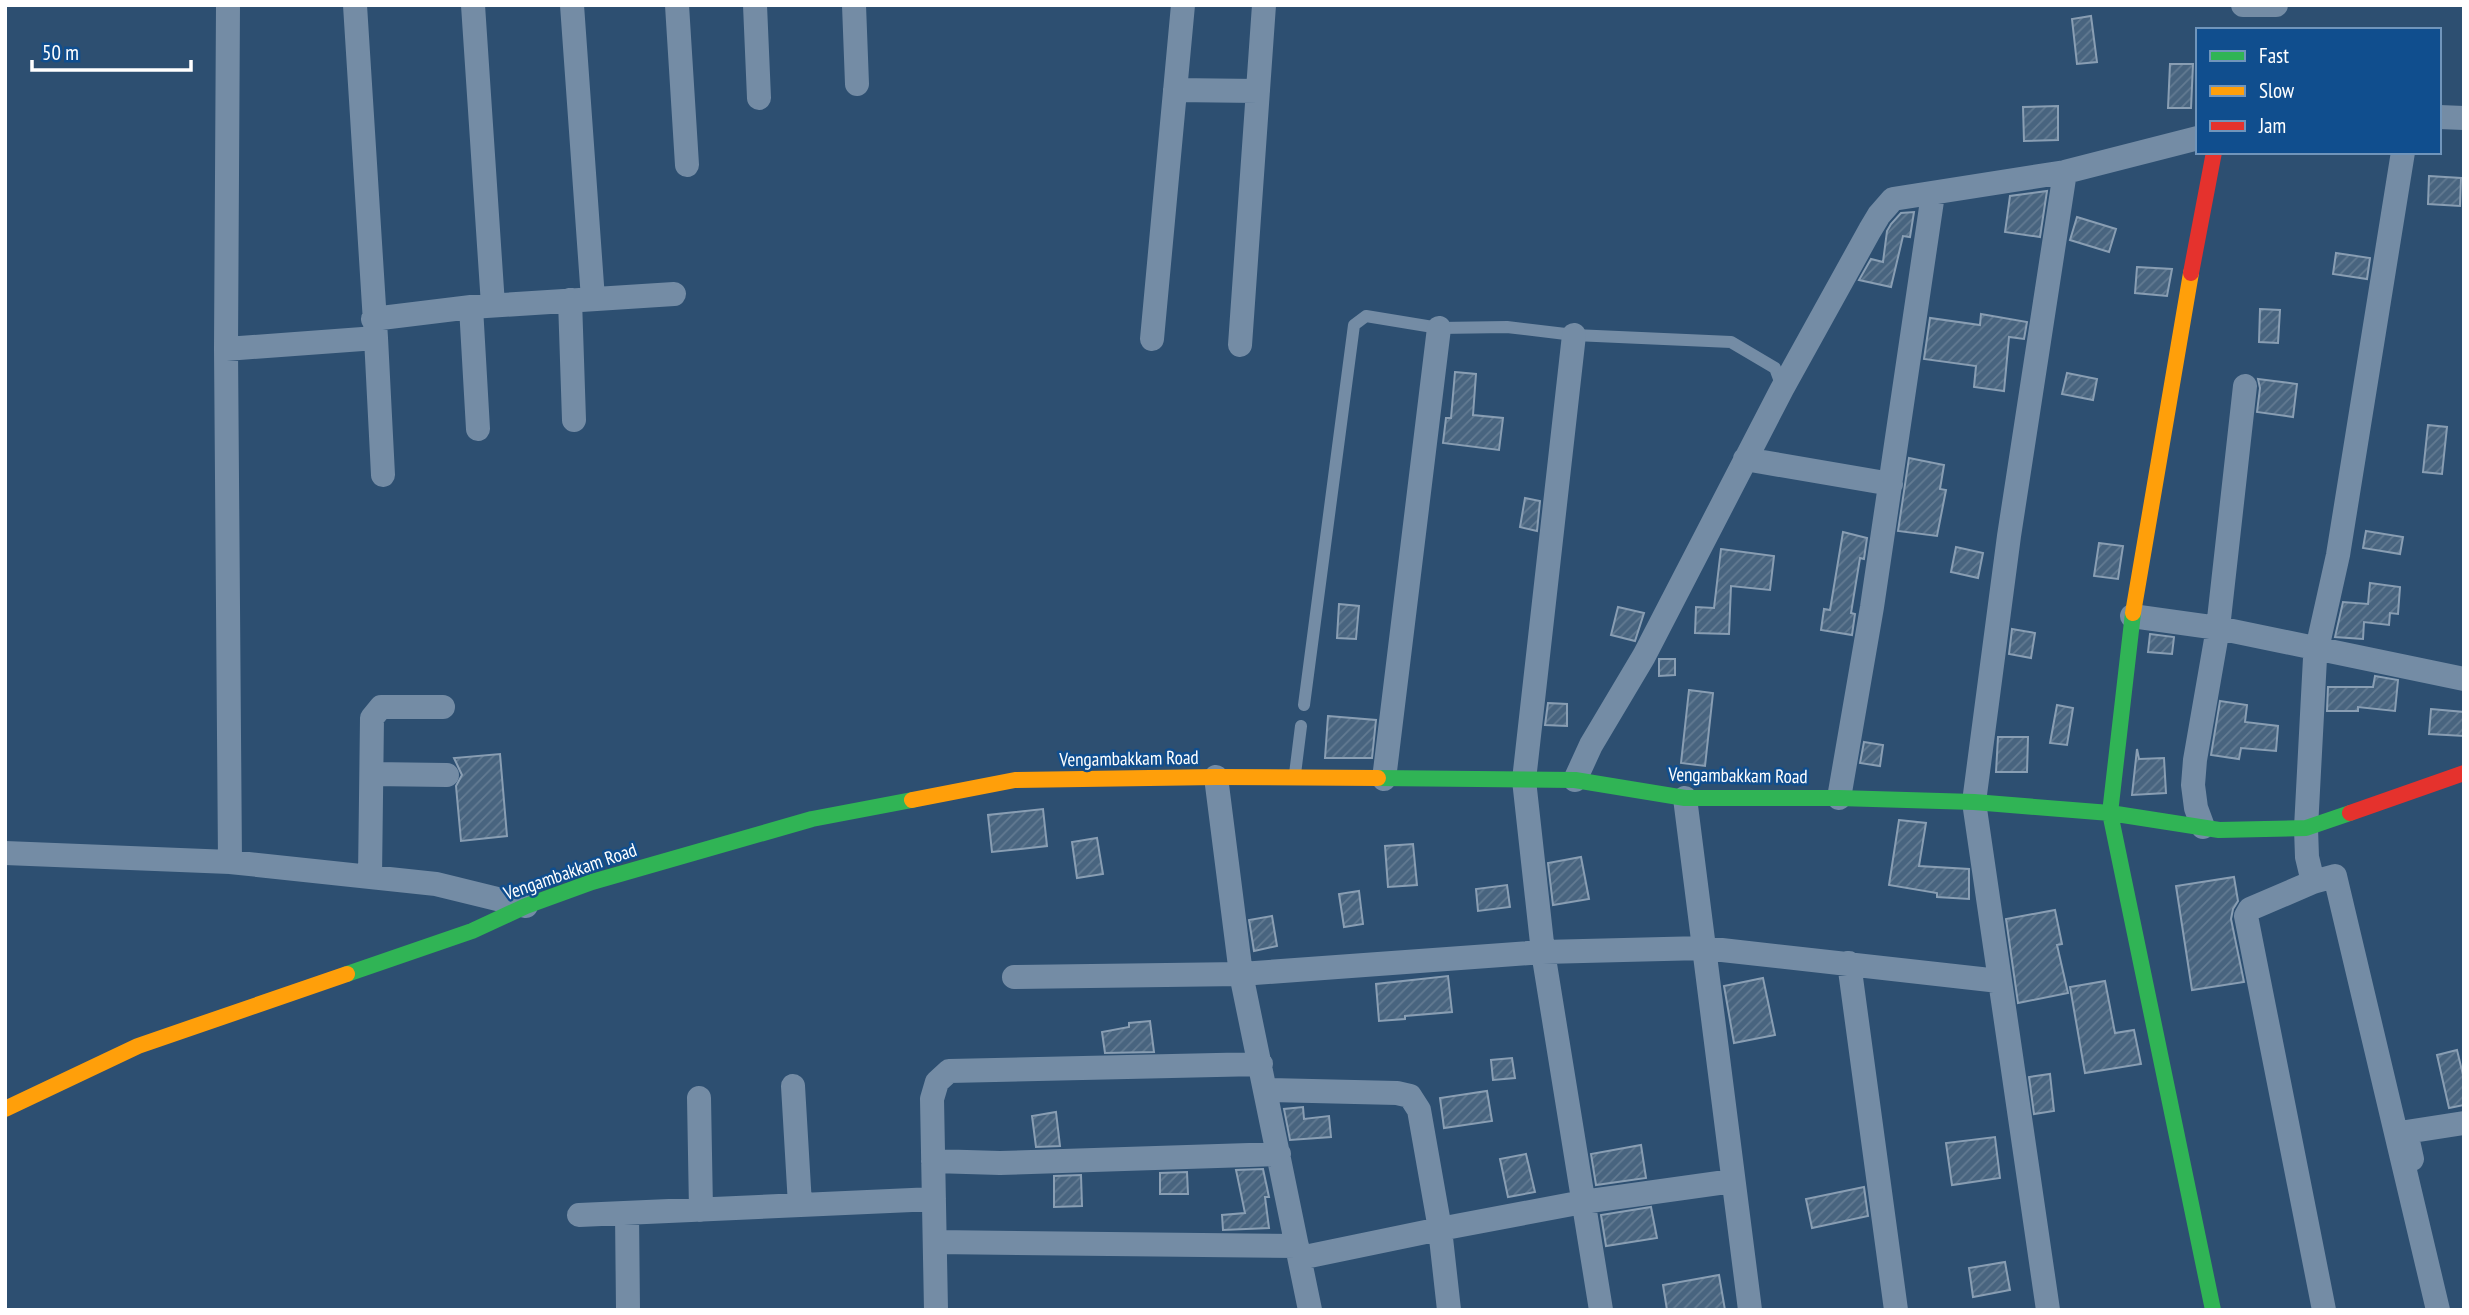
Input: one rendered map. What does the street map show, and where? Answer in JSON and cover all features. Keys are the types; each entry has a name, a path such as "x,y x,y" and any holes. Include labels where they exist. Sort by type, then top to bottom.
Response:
{"main road":[{"path":"2213,1310 2110,813 2132,616 2168,399 2214,154"},
{"name":"Vengambakkam Road","path":"5,1109 138,1046 472,931 526,906 592,882 812,819 1015,780 1575,780 1685,798 1839,798 1974,802 2110,813 2219,830 2306,828 2464,773"}],"street":[{"path":"228,5 226,349 230,862"},
{"path":"355,5 383,475"},
{"path":"473,5 482,306 478,429"},
{"path":"572,5 581,300 574,420"},
{"path":"677,5 687,165"},
{"path":"755,5 759,97"},
{"path":"854,5 857,84"},
{"path":"1152,339 1183,5"},
{"path":"1240,345 1264,5"},
{"path":"2243,5 2276,5"},
{"path":"1175,90 1258,91"},
{"path":"2441,117 2464,118"},
{"path":"1575,780 1591,744 1644,656 1782,389 1879,215 1894,199 2065,172 2196,139"},
{"path":"2313,883 2306,857 2306,828 2315,658 2337,555 2403,154"},
{"path":"2048,1310 1974,802 2011,522 2065,172"},
{"path":"1839,798 1891,484 1933,194"},
{"path":"226,349 374,328 482,306 674,294"},
{"path":"1384,779 1438,328"},
{"path":"1574,335 1524,779 1543,952 1601,1310"},
{"path":"2203,827 2196,808 2193,785 2195,760 2218,628 2245,386"},
{"path":"1745,459 1891,484"},
{"path":"2132,616 2218,628 2318,651 2464,679"},
{"path":"370,877 372,718 382,707 443,707"},
{"path":"372,774 447,775"},
{"path":"1216,778 1241,974 1310,1310"},
{"path":"1685,798 1750,1310"},
{"path":"5,853 230,862 436,884 526,906"},
{"path":"2324,1310 2246,916 2250,909 2335,876 2438,1310"},
{"path":"1014,976 1241,974 1543,952 1704,948 1999,981"},
{"path":"1849,963 1896,1310"},
{"path":"936,1310 932,1099 937,1082 949,1071 1261,1064"},
{"path":"793,1086 800,1205"},
{"path":"1266,1090 1397,1093 1410,1096 1419,1110 1440,1229 1449,1310"},
{"path":"699,1098 701,1210"},
{"path":"2445,1310 2406,1132 2464,1123"},
{"path":"933,1161 1000,1163 1279,1154"},
{"path":"935,1241 1299,1252 1583,1202 1733,1181"},
{"path":"579,1215 934,1199"},
{"path":"627,1213 628,1310"}],"lane":[{"path":"1304,705 1354,326 1366,316 1438,328 1507,327 1574,335 1731,342 1775,368 1782,389"},
{"path":"1294,778 1301,726"}],"building":[{"path":"2091,16 2097,62 2077,64 2072,19"},
{"path":"2170,64 2193,64 2191,108 2168,108"},
{"path":"2058,106 2058,140 2024,141 2023,107"},
{"path":"2429,176 2461,178 2460,206 2428,204"},
{"path":"2047,191 2040,237 2005,232 2010,196"},
{"path":"1914,212 1910,237 1903,236 1891,287 1859,280 1871,259 1883,262 1887,231 1891,224 1901,213"},
{"path":"2077,217 2116,229 2109,252 2070,240"},
{"path":"2336,253 2370,258 2367,279 2333,274"},
{"path":"2137,267 2172,269 2167,296 2135,293"},
{"path":"2260,309 2280,310 2278,343 2259,342"},
{"path":"1981,314 2027,322 2024,339 2009,337 2004,391 1974,387 1976,366 1924,359 1930,318 1980,325"},
{"path":"1455,372 1476,374 1473,415 1503,418 1499,450 1443,443 1446,418 1451,418"},
{"path":"2067,373 2097,379 2093,400 2062,394"},
{"path":"2258,379 2297,384 2293,417 2257,412 2260,388"},
{"path":"2428,425 2447,427 2442,474 2423,472"},
{"path":"1909,458 1944,465 1940,489 1946,490 1937,536 1898,531"},
{"path":"1525,498 1540,501 1537,531 1520,527"},
{"path":"2366,531 2403,537 2400,554 2363,548"},
{"path":"1843,532 1867,538 1864,559 1860,558 1851,613 1855,614 1852,635 1821,630 1824,609 1830,610"},
{"path":"2099,543 2123,546 2118,579 2094,576"},
{"path":"1956,547 1983,553 1978,578 1951,572"},
{"path":"1721,549 1774,556 1770,590 1731,586 1729,634 1695,633 1696,607 1714,608"},
{"path":"2370,583 2400,587 2398,614 2390,613 2389,625 2364,622 2363,639 2335,637 2343,602 2368,604"},
{"path":"1339,604 1359,606 1356,639 1337,638"},
{"path":"1618,607 1644,613 1635,641 1611,635"},
{"path":"2012,629 2035,633 2031,658 2009,654"},
{"path":"2150,634 2174,637 2172,654 2148,652"},
{"path":"1659,659 1675,659 1675,675 1659,676"},
{"path":"2375,676 2398,680 2395,711 2358,707 2358,711 2327,711 2328,687 2373,687"},
{"path":"1689,690 1713,693 1705,766 1681,763"},
{"path":"2220,701 2247,705 2245,722 2278,726 2276,751 2241,748 2239,759 2211,755"},
{"path":"1548,703 1567,704 1567,726 1545,725"},
{"path":"2057,705 2073,708 2067,745 2050,743"},
{"path":"2431,709 2464,712 2464,736 2429,734"},
{"path":"1328,716 1376,720 1372,758 1325,758"},
{"path":"1998,737 2028,737 2027,772 1996,772"},
{"path":"1864,742 1883,745 1880,766 1860,763"},
{"path":"2137,749 2139,759 2164,758 2166,793 2132,795"},
{"path":"500,754 507,836 461,841 456,786 462,775 454,758"},
{"path":"1043,809 1047,846 992,852 988,815"},
{"path":"1899,820 1926,823 1919,866 1969,869 1969,899 1937,897 1937,893 1889,885"},
{"path":"1097,838 1103,874 1077,878 1072,842"},
{"path":"1413,844 1417,885 1388,887 1385,846"},
{"path":"1581,857 1589,899 1553,905 1548,863"},
{"path":"2234,877 2238,901 2231,919 2244,982 2192,990 2176,886"},
{"path":"1507,885 1510,907 1478,911 1476,889"},
{"path":"1359,891 1363,924 1344,927 1339,894"},
{"path":"2055,910 2062,944 2057,945 2068,993 2018,1003 2006,919"},
{"path":"1272,916 1277,946 1254,951 1249,920"},
{"path":"1448,976 1452,1012 1379,1021 1376,984"},
{"path":"1763,978 1775,1035 1734,1043 1724,986"},
{"path":"2105,981 2115,1033 2134,1030 2141,1064 2085,1073 2070,987"},
{"path":"1150,1021 1154,1052 1105,1053 1102,1032 1129,1027 1129,1023"},
{"path":"2457,1050 2464,1079 2464,1105 2449,1108 2437,1055"},
{"path":"1512,1058 1515,1078 1493,1080 1491,1060"},
{"path":"2050,1074 2054,1111 2034,1114 2029,1077"},
{"path":"1487,1091 1492,1121 1444,1128 1440,1098"},
{"path":"1303,1107 1304,1119 1329,1116 1331,1137 1290,1140 1284,1109"},
{"path":"1056,1112 1060,1146 1036,1147 1032,1116"},
{"path":"1995,1137 2000,1178 1952,1185 1946,1143"},
{"path":"1641,1145 1646,1178 1596,1185 1591,1154"},
{"path":"1526,1154 1535,1192 1508,1197 1500,1159"},
{"path":"1263,1169 1269,1197 1265,1197 1269,1228 1223,1230 1222,1215 1245,1213 1236,1170"},
{"path":"1187,1172 1188,1194 1160,1194 1160,1173"},
{"path":"1081,1175 1082,1206 1054,1207 1054,1176"},
{"path":"1864,1187 1868,1216 1812,1228 1806,1199"},
{"path":"1651,1207 1657,1238 1606,1246 1601,1215"},
{"path":"2005,1262 2010,1290 1973,1297 1969,1268"},
{"path":"1719,1275 1725,1310 1667,1310 1663,1285"}],"traffic: fast":[{"path":"2133,613 2110,813 2213,1310"},
{"path":"1378,778 1575,780 1685,798 1839,798 1974,802 2110,813 2219,830 2306,828 2350,813"},
{"path":"347,974 472,931 526,906 592,882 812,819 912,800"}],"traffic: slow":[{"path":"2133,613 2191,273"},
{"path":"912,800 1015,780 1378,778"},
{"path":"5,1109 138,1046 347,974"}],"traffic: jam":[{"path":"2191,273 2214,154"},
{"path":"2350,813 2464,773"}]}
